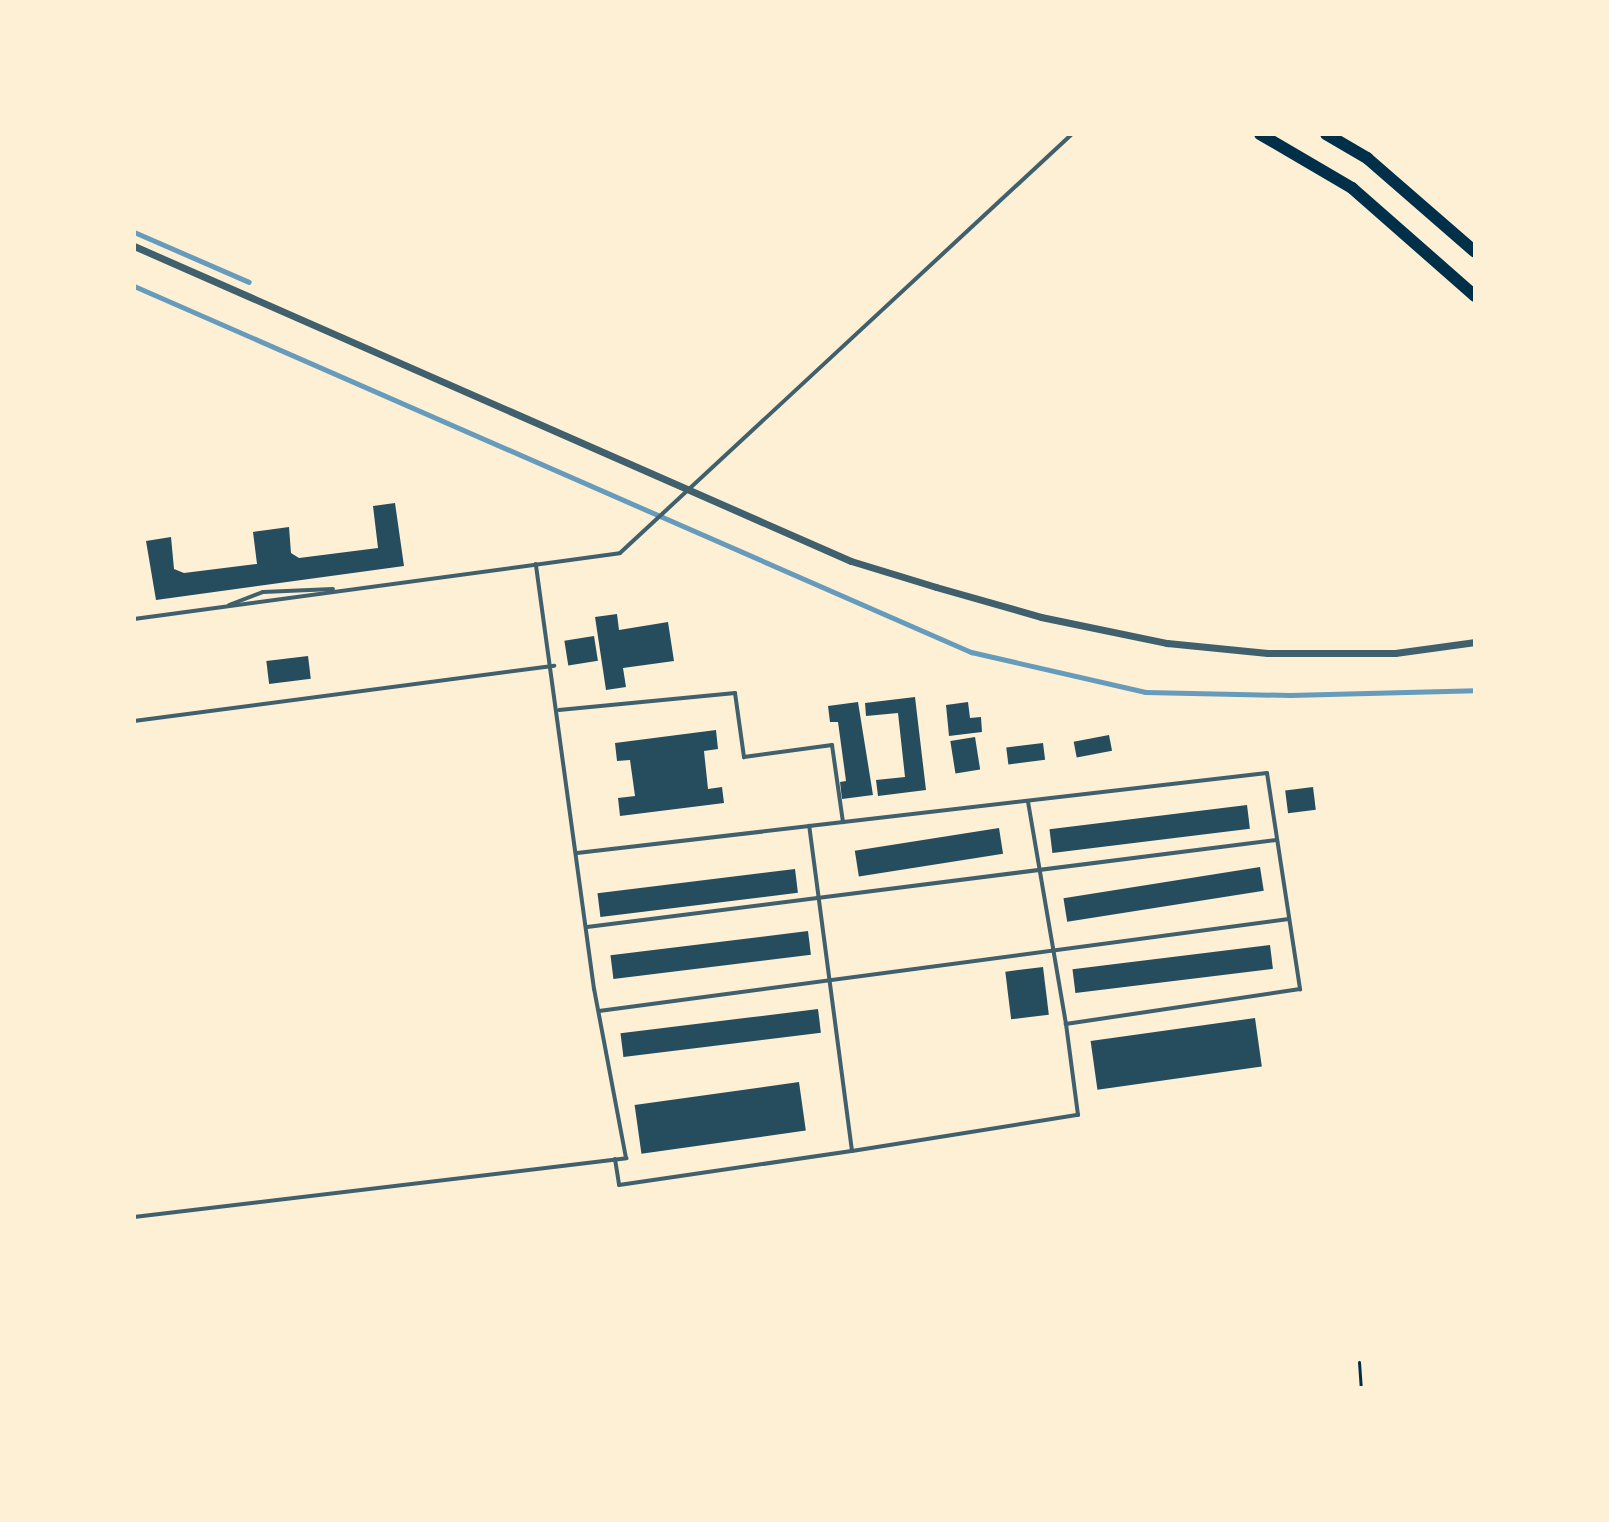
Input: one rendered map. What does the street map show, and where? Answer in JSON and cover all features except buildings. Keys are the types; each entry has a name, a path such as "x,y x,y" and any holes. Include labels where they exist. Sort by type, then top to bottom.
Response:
{"main road":[{"path":"1260,134 1352,188 1475,296"},
{"path":"1326,134 1367,158 1475,252"}],"street":[{"path":"134,246 688,486 851,561 1041,617 1167,643 1268,653 1379,653 1475,642"}],"lane":[{"path":"134,619 620,553 688,486 1072,134"},
{"path":"134,1217 626,1158 599,1011 554,666 536,564"},
{"path":"222,607 263,592 302,587 344,590"},
{"path":"134,721 554,666"},
{"path":"559,710 735,693 744,757 832,745 843,822"},
{"path":"577,853 1267,773 1300,989 1066,1024"},
{"path":"615,1159 619,1185 1078,1115 1066,1024 1028,801"},
{"path":"809,826 852,1151"},
{"path":"587,927 1277,840"},
{"path":"599,1011 1289,919"}],"path":[{"path":"1359,1362 1361,1388"}],"waterway":[{"path":"134,232 249,282"},
{"path":"134,286 971,652 1145,692 1290,695 1475,690"}]}
